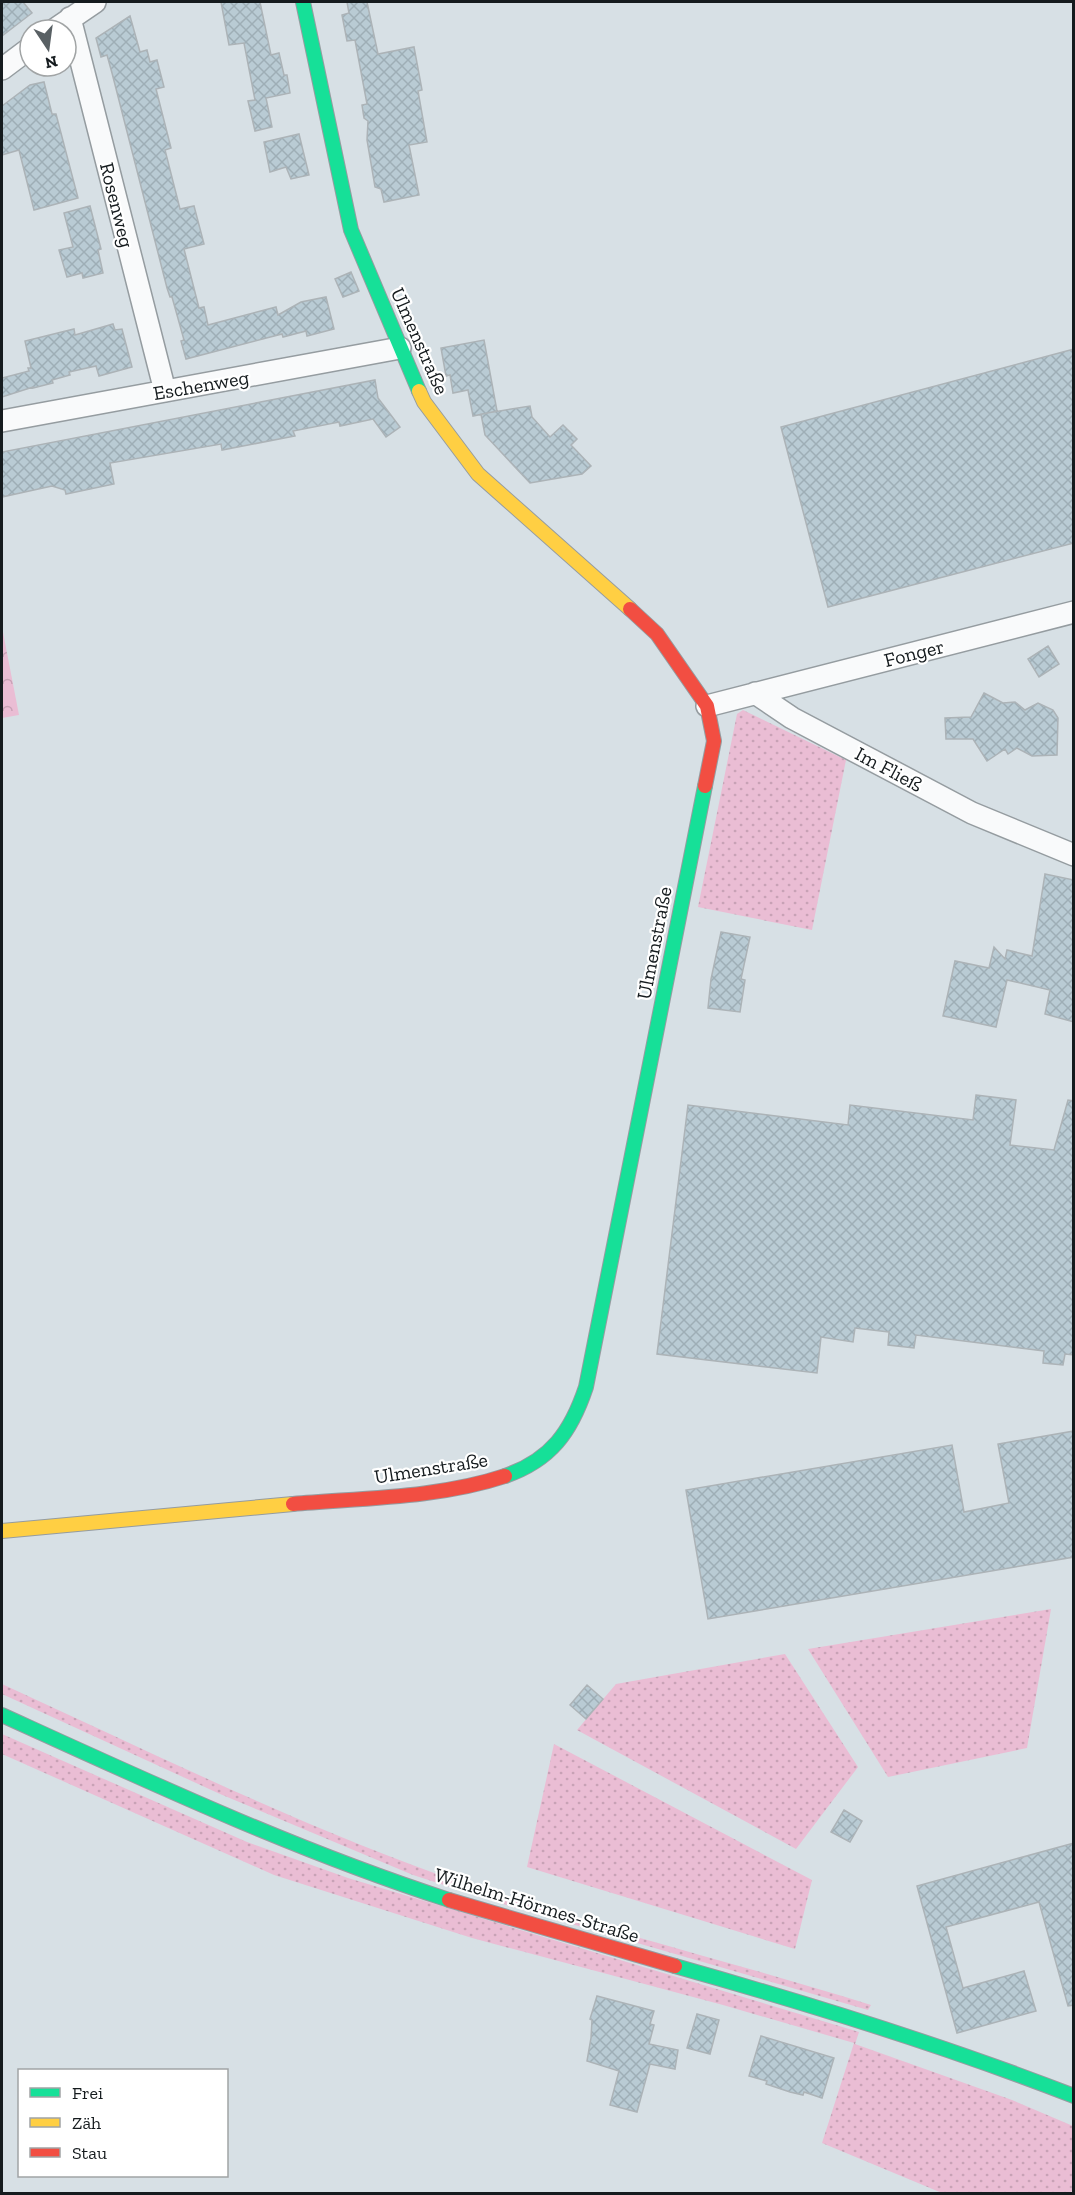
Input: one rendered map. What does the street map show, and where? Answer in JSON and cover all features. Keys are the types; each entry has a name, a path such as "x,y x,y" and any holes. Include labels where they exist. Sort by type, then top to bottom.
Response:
{"street":[{"path":"71,18 95,2"},
{"name":"Ulmenstraße","path":"2,1531 445,1490 485,1482 511,1473 545,1456 559,1443 576,1416 586,1387 714,741 707,706 657,634 478,474 424,402 351,230 303,2"},
{"path":"2,69 18,57"},
{"name":"Rosenweg","path":"77,78 165,391"},
{"name":"Eschenweg","path":"2,422 400,348"},
{"name":"Fonger","path":"755,693 1074,612"},
{"path":"707,706 755,693"},
{"name":"Im Fließ","path":"755,693 792,718 972,813 1074,855"},
{"name":"Wilhelm-Hörmes-Straße","path":"2,1715 198,1805 377,1875 446,1899 876,2025 984,2061 1074,2096"}],"green space":[{"path":"2,627 19,715 2,718"},
{"path":"743,710 846,760 812,930 698,907 737,714"},
{"path":"1051,1609 1027,1748 888,1777 808,1649"},
{"path":"785,1654 858,1767 796,1849 577,1730 616,1684"},
{"path":"2,1684 232,1790 408,1863 568,1917 871,2005 868,2010 503,1904 413,1875 220,1794 2,1694"},
{"path":"2,1734 247,1842 348,1878 859,2032 855,2044 1012,2100 1073,2126 1074,2184 1071,2193 942,2193 822,2143 854,2043 723,2005 472,1938 274,1875 2,1754"},
{"path":"554,1744 812,1880 795,1949 527,1867"}],"building":[{"path":"2,2 23,2 32,13 25,18 18,18 18,24 2,36"},
{"path":"221,2 260,2 271,55 279,53 284,75 287,75 290,93 266,98 272,127 255,131 248,101 255,100 244,43 229,45"},
{"path":"347,2 367,2 378,54 414,47 422,90 418,91 427,142 409,145 419,195 384,202 381,189 375,187 367,140 368,121 364,118 362,105 367,104 355,40 347,41 342,15 349,13"},
{"path":"130,16 140,52 147,50 150,62 157,60 164,87 156,89 171,148 165,150 180,209 194,206 204,244 184,249 199,308 204,307 208,325 276,307 278,315 301,302 326,297 334,329 307,336 306,331 283,337 282,334 186,359 181,341 184,340 172,297 167,288 107,55 101,57 96,38"},
{"path":"44,82 52,114 56,114 78,198 34,210 19,150 2,155 2,106 30,85"},
{"path":"299,134 309,175 291,179 286,167 270,172 264,142"},
{"path":"90,206 101,249 98,250 103,273 83,278 82,273 67,277 59,250 73,247 64,213"},
{"path":"351,272 359,291 343,297 335,279"},
{"path":"113,324 115,330 122,329 132,367 99,376 96,366 69,372 70,375 52,380 53,383 2,397 2,378 29,371 28,368 31,368 25,341 74,329 75,335"},
{"path":"484,340 497,411 473,416 468,390 453,393 450,375 446,376 441,348"},
{"path":"1074,349 1074,543 828,607 781,427"},
{"path":"375,380 378,398 400,427 386,437 373,419 340,426 339,422 293,431 295,436 222,450 221,444 110,463 114,484 66,494 65,490 52,486 2,497 2,452"},
{"path":"530,406 532,417 550,437 563,425 577,439 571,445 591,466 582,474 530,483 485,435 481,414"},
{"path":"1048,646 1059,664 1039,677 1028,659"},
{"path":"984,693 1003,703 1015,702 1025,710 1038,703 1053,710 1058,718 1057,755 1032,756 1017,748 1008,754 1005,749 987,761 973,739 946,739 945,718 971,717"},
{"path":"1045,874 1074,880 1074,1022 1045,1014 1050,990 1007,980 996,1027 943,1016 955,961 989,968 994,947 1005,959 1007,950 1032,956"},
{"path":"721,932 750,937 741,979 745,980 740,1012 708,1008 711,979"},
{"path":"976,1095 1016,1100 1010,1145 1054,1150 1068,1100 1074,1101 1074,1355 1065,1354 1063,1365 1043,1363 1044,1351 916,1335 914,1348 888,1345 889,1332 855,1328 853,1342 821,1337 817,1373 657,1354 688,1105 848,1125 850,1105 973,1120"},
{"path":"1074,1431 1074,1557 708,1619 686,1490 952,1445 964,1512 1009,1503 998,1444"},
{"path":"587,1685 603,1699 586,1719 570,1705"},
{"path":"844,1810 862,1821 850,1842 831,1832"},
{"path":"1074,1843 1074,2005 1068,2006 1039,1902 946,1927 963,1988 1024,1971 1036,2011 957,2033 917,1886"},
{"path":"597,1996 654,2011 650,2024 654,2025 649,2044 678,2050 675,2069 650,2064 637,2112 610,2105 619,2071 587,2061 591,2038 592,2020 590,2019"},
{"path":"697,2014 719,2020 710,2054 687,2048"},
{"path":"761,2036 834,2058 822,2098 804,2092 803,2095 790,2092 766,2084 767,2081 749,2076"}],"traffic: fast":[{"path":"303,2 351,230 419,391"},
{"path":"505,1476 535,1462 547,1453 566,1431 586,1387 705,786"},
{"path":"2,1715 167,1790 279,1837 449,1900"},
{"path":"675,1966 876,2026 1074,2096"}],"traffic: slow":[{"path":"419,391 424,402 478,474 630,609"},
{"path":"2,1531 293,1504"}],"traffic: jam":[{"path":"630,609 657,634 707,706 714,741 705,786"},
{"path":"293,1504 427,1493 454,1489 505,1476"},
{"path":"449,1900 675,1966"}]}
